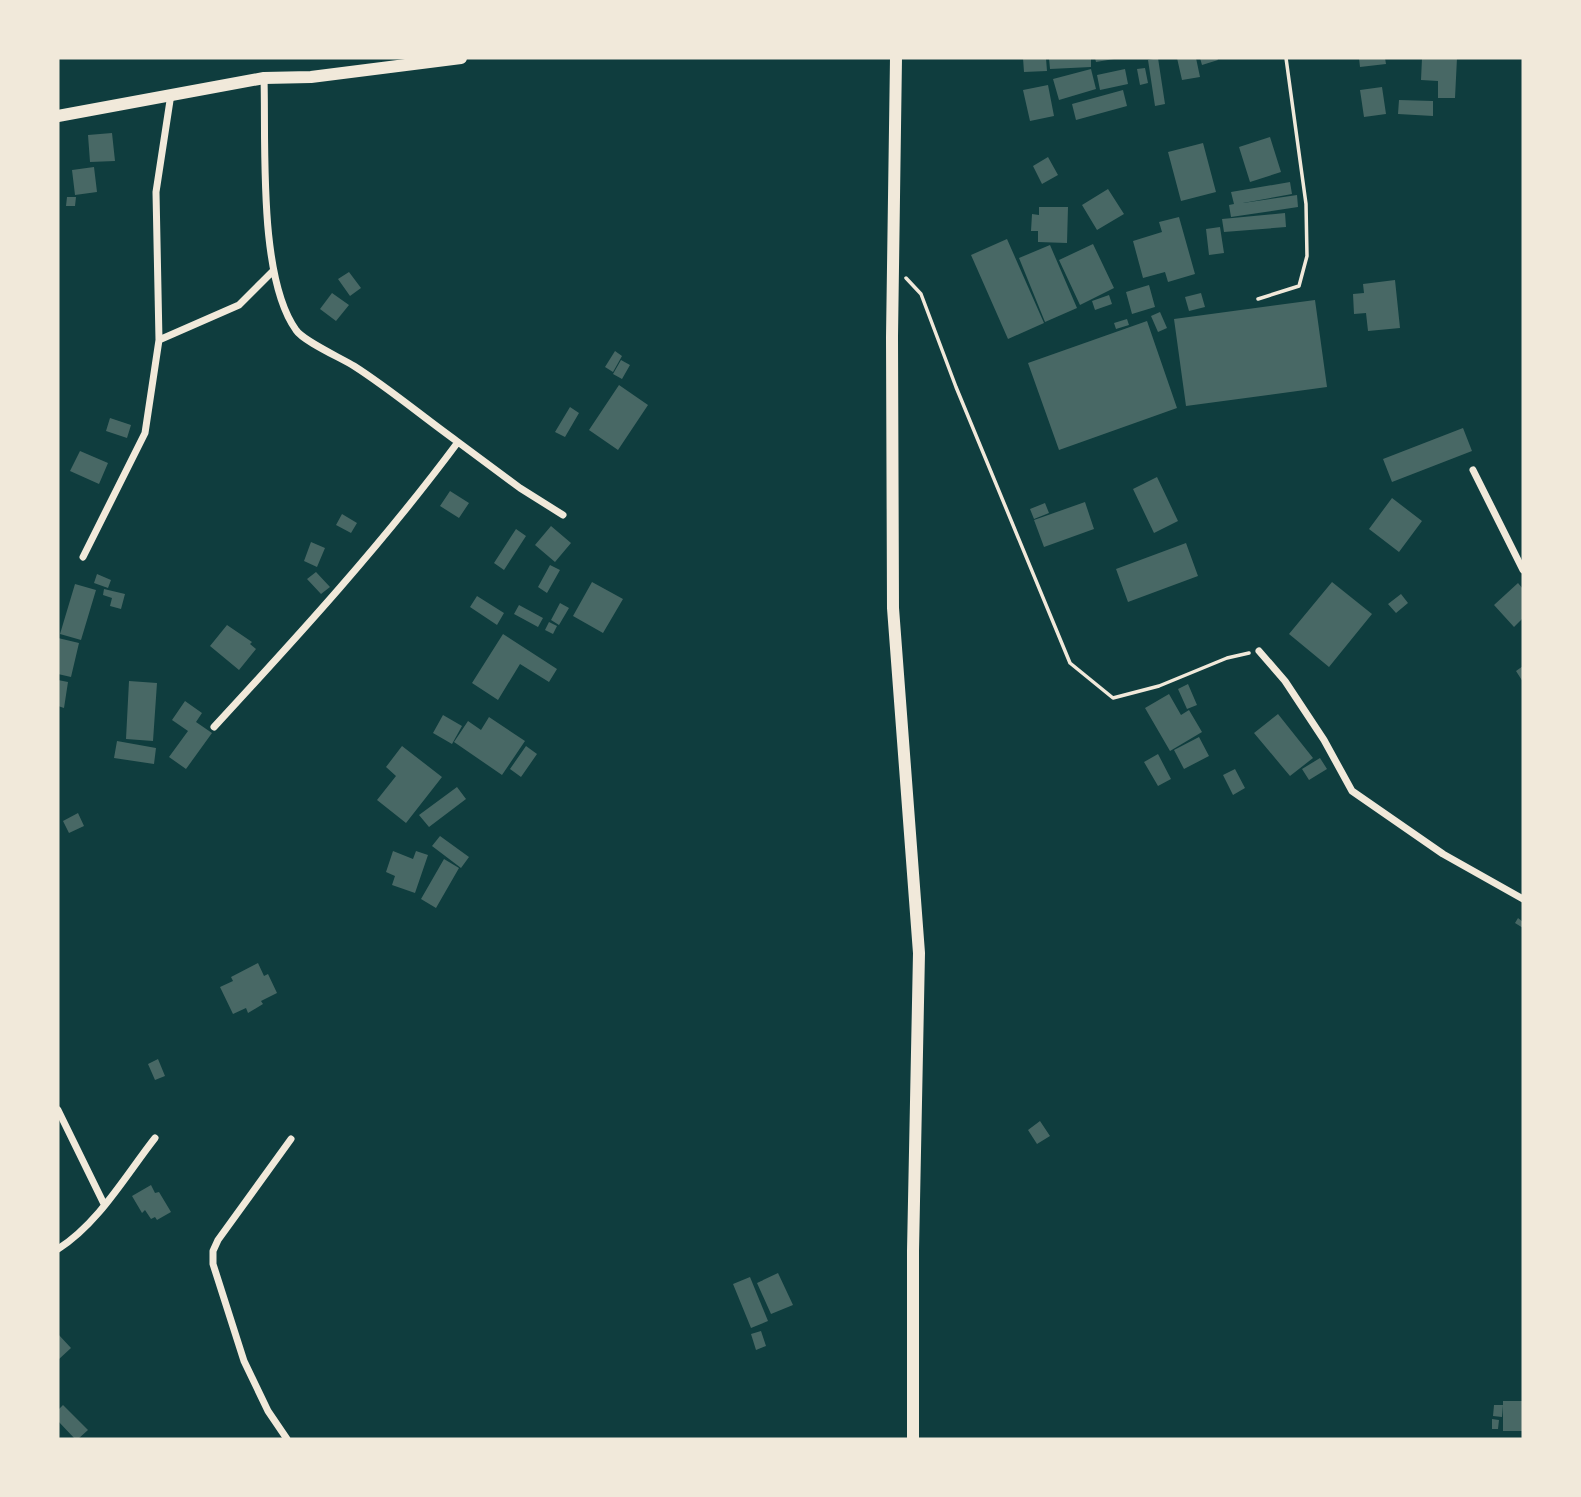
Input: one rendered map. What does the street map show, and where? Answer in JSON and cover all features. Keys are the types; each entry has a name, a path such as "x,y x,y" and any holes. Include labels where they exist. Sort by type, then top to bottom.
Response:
{"street":[{"path":"58,116 264,78 311,77 461,58"},
{"path":"896,58 892,265 893,608 919,953 913,1251 913,1439"},
{"path":"264,78 267,215 273,271 281,303 297,332 356,367 520,488 563,515"},
{"path":"83,557 145,433 159,340 156,192 171,94"},
{"path":"159,340 239,305 273,271"},
{"path":"214,727 311,621 413,501 457,442"},
{"path":"1473,470 1523,570"},
{"path":"1259,650 1285,681 1324,740 1352,791 1443,853 1523,899"},
{"path":"58,1110 104,1203"},
{"path":"58,1249 73,1240 155,1138"},
{"path":"287,1439 268,1410 244,1361 215,1272 213,1251 218,1240 291,1139"}],"path":[{"path":"1258,299 1299,286 1307,256 1306,204 1286,58"},
{"path":"892,265 921,293 956,387 1070,663 1113,698 1159,686 1227,658 1259,650"}],"building":[{"path":"1023,58 1046,58 1047,71 1024,72"},
{"path":"1049,58 1091,58 1091,67 1050,69"},
{"path":"1095,58 1114,58 1114,59 1096,62"},
{"path":"1158,58 1165,104 1155,106 1148,60"},
{"path":"1177,58 1196,58 1200,77 1182,80"},
{"path":"1200,58 1217,58 1218,60 1202,65"},
{"path":"1359,58 1385,58 1386,64 1360,67"},
{"path":"1422,58 1457,58 1455,98 1438,98 1438,81 1421,80"},
{"path":"1145,68 1148,83 1140,85 1137,69"},
{"path":"1091,69 1096,89 1059,100 1053,79"},
{"path":"1125,69 1128,84 1100,90 1097,75"},
{"path":"1048,85 1054,116 1030,121 1023,90"},
{"path":"1382,87 1386,114 1364,117 1360,90"},
{"path":"1123,90 1127,106 1076,120 1072,104"},
{"path":"1399,100 1433,101 1433,116 1398,114"},
{"path":"112,133 115,161 90,162 88,135"},
{"path":"1270,137 1281,172 1250,182 1239,147"},
{"path":"1203,143 1216,192 1181,201 1168,152"},
{"path":"1048,157 1058,175 1042,184 1033,166"},
{"path":"94,167 97,192 75,195 72,170"},
{"path":"1290,182 1292,194 1243,203 1297,195 1298,207 1231,217 1229,205 1234,204 1231,192"},
{"path":"1108,189 1124,214 1097,230 1082,205"},
{"path":"67,197 76,197 75,206 66,206"},
{"path":"1039,207 1068,207 1067,243 1038,242 1038,231 1031,231 1032,214 1039,215"},
{"path":"1285,213 1286,227 1224,232 1222,219"},
{"path":"1179,217 1195,274 1168,282 1165,272 1143,278 1133,241 1162,232 1159,222"},
{"path":"1220,227 1224,253 1209,255 1206,229"},
{"path":"1007,239 1044,323 1008,339 971,255"},
{"path":"1093,244 1114,288 1080,305 1059,260"},
{"path":"1050,245 1077,308 1045,322 1019,258"},
{"path":"349,272 361,288 350,296 338,279"},
{"path":"1395,280 1400,328 1368,331 1366,313 1354,314 1353,294 1364,293 1363,284"},
{"path":"1149,285 1155,307 1132,314 1126,292"},
{"path":"332,293 349,305 336,321 320,309"},
{"path":"1201,293 1205,307 1189,311 1185,297"},
{"path":"1109,295 1112,304 1095,310 1092,301"},
{"path":"1315,300 1327,387 1186,406 1174,319"},
{"path":"1160,312 1167,328 1158,332 1151,316"},
{"path":"1127,319 1129,325 1116,329 1114,323"},
{"path":"1147,321 1177,408 1059,450 1028,363"},
{"path":"615,351 622,356 613,372 605,367"},
{"path":"621,360 630,365 622,379 613,374"},
{"path":"619,385 648,405 618,450 589,430"},
{"path":"570,407 579,413 565,437 555,432"},
{"path":"110,418 131,425 127,438 106,431"},
{"path":"1463,428 1472,451 1392,482 1383,459"},
{"path":"80,451 108,463 99,484 70,471"},
{"path":"1157,477 1178,521 1154,533 1133,489"},
{"path":"450,491 469,503 459,518 440,506"},
{"path":"1392,498 1422,521 1399,552 1369,529"},
{"path":"1085,502 1094,529 1044,547 1034,520"},
{"path":"1045,503 1049,513 1034,519 1030,509"},
{"path":"342,514 357,523 351,533 336,525"},
{"path":"551,526 571,543 555,562 535,545"},
{"path":"516,529 526,536 504,570 494,563"},
{"path":"311,542 325,548 317,567 304,561"},
{"path":"1186,543 1198,576 1128,602 1116,569"},
{"path":"550,565 560,570 547,593 538,587"},
{"path":"316,572 330,587 321,594 307,579"},
{"path":"97,574 111,580 108,588 94,583"},
{"path":"592,582 623,599 603,633 573,616"},
{"path":"1332,582 1372,614 1329,667 1289,634"},
{"path":"1518,583 1523,589 1523,618 1514,627 1494,605"},
{"path":"75,584 96,590 81,640 60,634"},
{"path":"104,589 125,594 121,609 110,606 112,598 103,595"},
{"path":"1401,594 1408,603 1396,613 1388,604"},
{"path":"477,596 504,613 497,625 470,607"},
{"path":"560,603 569,608 559,625 551,620"},
{"path":"519,605 543,618 538,627 514,614"},
{"path":"549,622 557,626 553,634 545,630"},
{"path":"227,625 252,642 250,644 256,649 239,670 210,646"},
{"path":"503,634 557,669 549,682 520,664 498,700 472,683"},
{"path":"58,638 79,643 71,677 58,674"},
{"path":"1523,666 1523,682 1516,671"},
{"path":"58,680 68,682 64,708 58,706"},
{"path":"129,681 157,683 153,741 126,739"},
{"path":"1188,684 1197,705 1187,709 1178,689"},
{"path":"1169,694 1181,715 1189,710 1202,732 1170,751 1145,708"},
{"path":"185,701 202,713 196,722 212,733 186,769 169,757 188,731 172,720"},
{"path":"1278,714 1313,758 1290,776 1254,733"},
{"path":"443,715 462,726 452,744 433,733"},
{"path":"489,717 525,741 502,775 454,742 468,721 481,730"},
{"path":"1199,737 1209,756 1184,769 1174,750"},
{"path":"117,741 156,748 154,764 114,758"},
{"path":"402,746 442,777 406,823 377,800 396,776 386,767"},
{"path":"526,746 537,754 521,777 510,769"},
{"path":"1158,754 1171,779 1158,786 1144,762"},
{"path":"1320,758 1327,769 1309,780 1302,769"},
{"path":"1235,769 1245,788 1233,795 1223,775"},
{"path":"457,787 466,799 429,827 419,815"},
{"path":"78,813 84,826 69,833 63,821"},
{"path":"440,836 469,857 461,868 432,846"},
{"path":"393,851 413,859 416,851 428,855 415,893 392,885 395,876 386,872"},
{"path":"444,859 459,868 436,908 421,899"},
{"path":"1518,918 1523,922 1523,928 1515,923"},
{"path":"258,963 264,976 268,974 277,993 261,1001 263,1004 248,1013 246,1008 233,1014 220,987 233,981 231,977"},
{"path":"158,1059 165,1076 155,1080 148,1064"},
{"path":"1040,1121 1050,1136 1037,1144 1028,1130"},
{"path":"151,1185 155,1193 159,1192 171,1212 157,1220 155,1217 151,1219 145,1210 142,1213 132,1196"},
{"path":"778,1273 793,1305 771,1314 757,1283"},
{"path":"750,1277 768,1321 751,1328 733,1284"},
{"path":"761,1331 766,1346 756,1350 751,1334"},
{"path":"58,1334 71,1348 58,1360"},
{"path":"1503,1401 1523,1401 1523,1431 1503,1431"},
{"path":"63,1405 88,1430 78,1439 58,1421 58,1410"},
{"path":"1494,1405 1503,1405 1502,1417 1493,1416"},
{"path":"1492,1419 1499,1420 1498,1429 1492,1429"}]}
